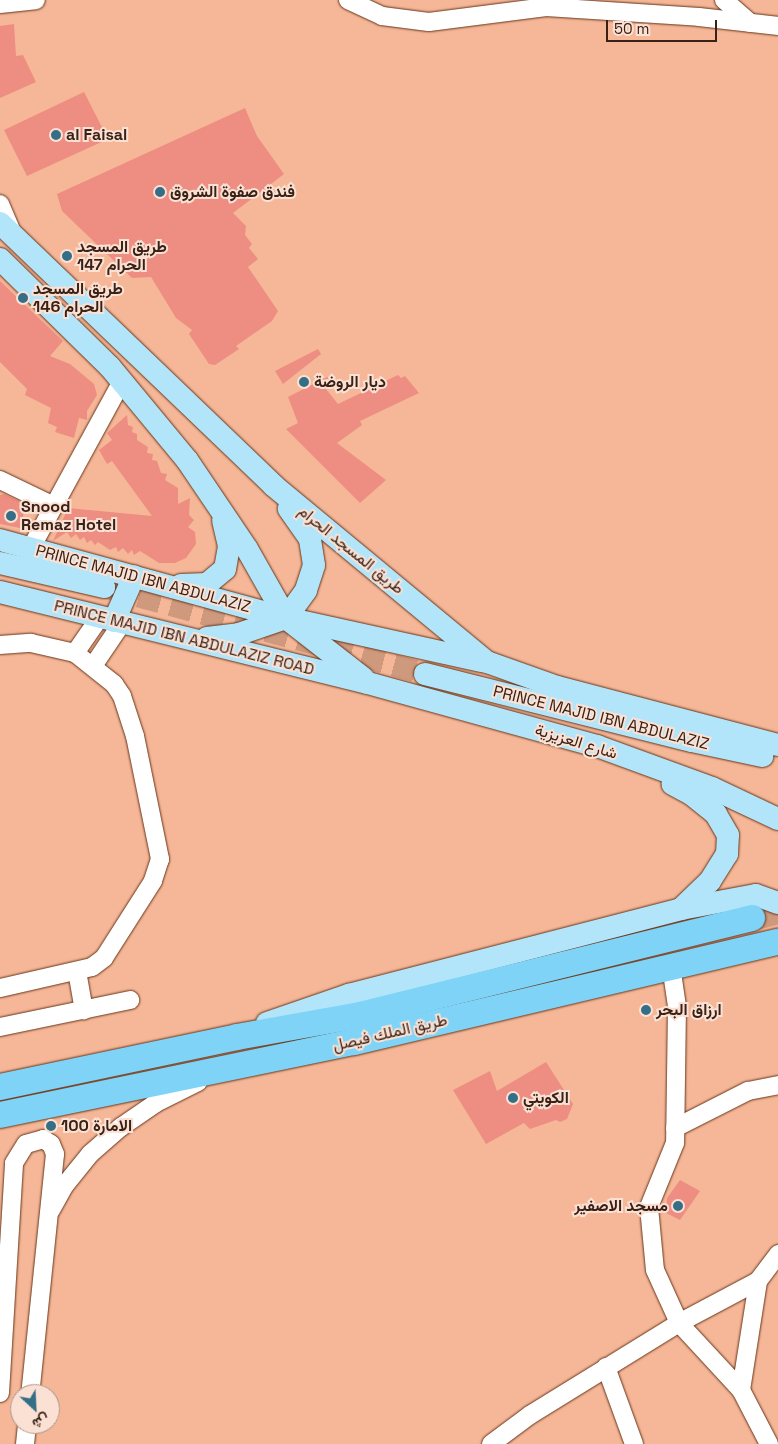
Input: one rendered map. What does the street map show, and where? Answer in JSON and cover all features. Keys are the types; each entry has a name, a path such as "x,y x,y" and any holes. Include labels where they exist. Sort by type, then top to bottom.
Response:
{"highway":[{"name":"طريق الملك فيصل","path":"0,1087 199,1045 360,1014 752,918"},
{"name":"طريق الملك فيصل","path":"0,1115 354,1042 774,940"}],"main road":[{"name":"طريق المسجد الحرام","path":"7,229 274,486 487,662 557,687 778,745"},
{"path":"0,259 122,381 187,460 219,508 286,618 368,683"},
{"path":"194,640 239,634 286,618 306,590 314,565 310,539 274,486"},
{"path":"168,586 207,584 225,569 229,546 219,508"},
{"name":"PRINCE MAJID IBN ABDULAZIZ","path":"0,540 286,618 487,662"},
{"name":"PRINCE MAJID IBN ABDULAZIZ","path":"0,563 104,588"},
{"path":"112,620 134,576"},
{"name":"PRINCE MAJID IBN ABDULAZIZ ROAD","path":"0,592 368,683"},
{"name":"PRINCE MAJID IBN ABDULAZIZ","path":"425,674 692,742 778,759"},
{"name":"شارع العزيزية","path":"368,683 597,746 712,788 778,819"},
{"path":"597,746 691,794 716,814 728,835 726,854 710,881 681,909"},
{"path":"199,1045 349,996 681,909 756,895 778,903"}],"street":[{"path":"0,4 36,0"},
{"path":"348,0 382,16 429,22 546,7 750,22 778,26"},
{"path":"724,0 750,22"},
{"path":"0,204 7,229"},
{"path":"31,548 122,381"},
{"path":"0,480 54,506"},
{"path":"75,653 112,620"},
{"path":"93,666 112,620"},
{"path":"0,645 38,644 75,653 114,684 128,712 160,858 153,881 141,895 116,944 92,967 0,988"},
{"path":"671,966 677,1006 675,1143 648,1207 655,1270 679,1323 741,1390 769,1444"},
{"path":"77,971 84,1010"},
{"path":"0,1027 130,1000"},
{"path":"46,1219 65,1185 90,1154 121,1127 156,1103 220,1071"},
{"path":"675,1128 748,1090 778,1085"},
{"path":"0,1393 15,1182 14,1162 26,1144 43,1139 51,1144 55,1154 46,1219 31,1384"},
{"path":"0,1169 15,1182"},
{"path":"491,1444 530,1415 606,1367 679,1323 758,1281 778,1254"},
{"path":"741,1390 758,1281"},
{"path":"606,1367 634,1444"}],"building":[{"path":"14,24 16,56 23,55 36,82 0,98 0,26"},
{"name":"al Faisal","path":"84,92 108,139 27,176 4,130"},
{"name":"فندق صفوة الشروق","path":"245,108 257,136 284,174 233,213 246,226 245,235 252,244 249,248 258,259 248,267 278,311 272,321 236,346 239,349 215,365 209,364 189,334 192,330 176,318 151,277 132,278 62,211 57,194"},
{"path":"0,281 63,341 50,356 70,364 94,384 97,395 87,411 87,420 79,418 74,438 55,432 57,427 48,423 51,408 25,395 27,389 0,362"},
{"path":"318,349 321,354 283,384 275,371"},
{"path":"331,375 326,389 338,404 398,375 401,378 405,376 419,393 360,421 362,425 337,443 386,480 360,503 286,429 298,423 288,397"},
{"path":"127,415 128,425 133,427 132,432 137,434 137,440 148,447 147,453 153,454 152,460 157,461 161,473 167,474 165,480 178,488 178,504 190,498 189,515 194,520 188,527 195,532 196,544 186,558 175,563 159,563 140,551 134,555 132,550 128,554 123,548 118,552 116,547 110,550 98,542 95,545 91,540 87,543 84,537 80,540 76,534 71,538 67,532 53,541 68,508 152,516 112,461 107,464 99,450 112,440 107,433"},
{"name":"Snood Remaz Hotel","path":"4,494 19,501 19,507 25,509 20,528 0,524 0,495"},
{"name":"الكويتي","path":"546,1062 573,1104 567,1119 560,1122 556,1120 530,1129 524,1123 486,1144 453,1090 490,1071 497,1091"},
{"name":"مسجد الاصفير","path":"680,1180 700,1191 680,1220 666,1213 667,1198"}],"tunnel":[{"path":"107,588 425,674"},
{"path":"752,918 778,911"}],"place":[{"name":"al Faisal","path":"56,135"},
{"name":"فندق صفوة الشروق","path":"160,192"},
{"name":"طريق المسجد الحرام 147","path":"67,256"},
{"name":"طريق المسجد الحرام 146","path":"23,298"},
{"name":"ديار الروضة","path":"304,382"},
{"name":"Snood Remaz Hotel","path":"11,516"},
{"name":"ارزاق البحر","path":"646,1010"},
{"name":"الكويتي","path":"513,1098"},
{"name":"الامارة 100","path":"51,1126"},
{"name":"مسجد الاصفير","path":"678,1206"}]}
